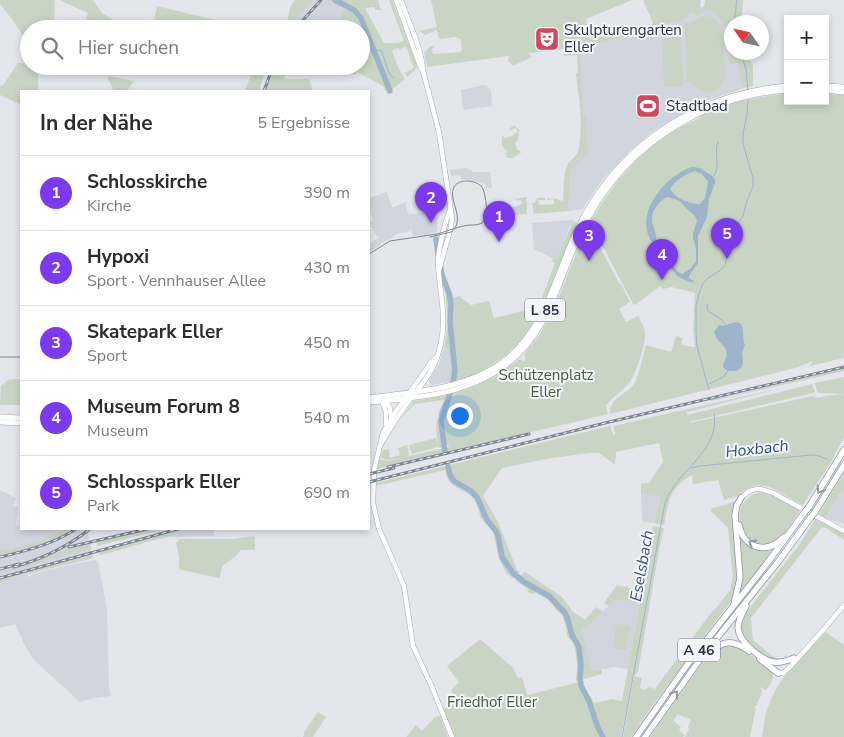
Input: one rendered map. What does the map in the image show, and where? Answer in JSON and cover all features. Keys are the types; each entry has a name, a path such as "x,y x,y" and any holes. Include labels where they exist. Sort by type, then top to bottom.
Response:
{"highway":[{"name":"A 46","path":"636,737 687,665 793,530 844,450"},
{"name":"A 46","path":"645,737 702,658 778,562 813,514 844,465"},
{"path":"743,498 739,508 738,522 742,537 750,544 759,548 771,547 793,530"},
{"path":"734,605 740,582 735,516 736,505 743,498"},
{"path":"748,599 739,620 739,632 742,639 769,661 782,662 794,658"},
{"path":"702,658 707,657 720,644 734,643 745,648 778,673"}],"main road":[{"path":"396,0 423,71"},
{"path":"401,0 423,65 439,132 452,218 451,227 444,235 439,270 443,312 442,342 436,362 417,392"},
{"name":"L 85","path":"370,402 456,387 504,361 524,343 535,327 543,313 585,214 621,164 641,145 675,121 723,99 772,87 784,86"},
{"path":"829,86 844,88"},
{"name":"L 85","path":"751,93 784,90"},
{"path":"829,90 844,92"},
{"path":"442,257 441,246 450,210"},
{"path":"379,449 431,362 437,357"},
{"path":"426,379 427,387 432,390"},
{"name":"L 85","path":"370,398 405,398 417,392 448,389"},
{"path":"405,398 381,436 374,470 373,505 379,529 405,589 413,646 452,737"},
{"path":"383,399 390,408 391,418 385,438"},
{"path":"383,399 386,412 385,428"},
{"path":"0,417 20,418"},
{"path":"0,422 20,423"},
{"path":"743,498 766,490 773,492 844,531"},
{"path":"778,673 785,672 844,605"},
{"path":"778,673 803,652"}],"shaded area":[{"path":"311,0 326,0 344,9 340,20 294,20"},
{"path":"705,6 724,24 724,60 738,60 742,89 695,104 692,108 653,131 631,150 602,180 582,209 568,211 569,166 583,154 578,42 653,24"},
{"path":"483,85 491,90 492,106 463,110 461,90"},
{"path":"466,168 473,172 490,172 492,188 486,188 485,183 461,179 461,175 451,176 450,170"},
{"path":"387,192 392,208 405,202 409,216 410,214 434,210 435,217 438,217 437,232 413,236 409,219 411,231 396,234 370,252 370,243 378,238 370,225 373,221 370,210 370,198"},
{"path":"575,221 573,226 570,226 556,260 534,249 532,223"},
{"path":"444,348 448,348 451,363 449,382 431,385 429,380 439,364"},
{"path":"844,488 844,524 825,518"},
{"path":"0,490 16,498 13,506 18,507 16,524 20,527 20,530 87,530 92,556 27,573 29,578 31,575 47,570 95,560 98,562 107,610 109,686 111,696 80,702 34,660 15,624 0,628"},
{"path":"641,493 660,496 654,523 642,520"},
{"path":"186,530 214,530 214,536 172,537 172,533"},
{"path":"615,600 640,601 628,669 615,667 592,671 582,630"}],"green space":[{"path":"0,0 55,0 54,20 20,20 20,31 0,4"},
{"path":"59,0 93,0 102,13 113,20 86,20 88,13"},
{"path":"295,0 313,0 295,20 287,20 292,3"},
{"path":"326,0 379,0 381,10 375,10 375,7 365,8 384,43 397,43 404,41 389,0 392,0 417,66 407,77 405,73 414,68 406,46 392,51 405,79 387,94 383,86 363,75 370,75 370,20 340,20 344,9"},
{"path":"431,0 632,0 586,19 590,39 649,25 652,28 585,46 580,52 583,115 586,118 588,155 585,155 570,171 568,211 534,214 532,203 535,203 537,198 545,198 545,200 538,200 539,205 554,204 554,199 547,200 547,198 556,199 563,201 566,170 568,164 578,151 580,141 581,122 576,73 578,73 577,55 563,56 563,49 528,53 532,57 513,66 508,61 509,56 427,67 424,52 430,46 435,46 432,49 433,54 461,52 462,50 461,39 456,37 439,39 437,30 425,35 419,31 437,27"},
{"path":"643,0 701,0 700,9 704,7 705,0 743,0 742,15 724,15 724,24 709,10 696,16 692,12 682,20 653,28 651,25 653,23"},
{"path":"157,6 215,20 154,20"},
{"path":"708,16 714,18 721,27 726,67 721,85 713,91 703,91 687,82 685,23 691,23 699,17"},
{"path":"671,27 681,27 683,86 664,87 662,39 671,38"},
{"path":"730,60 750,60 753,66 753,86 742,88 738,63 730,64"},
{"path":"18,63 20,63 20,75 38,75 38,90 20,90 20,105 0,95 0,86 3,85"},
{"path":"248,75 264,75 259,90 244,90 251,76"},
{"path":"271,75 285,75 285,79 309,79 313,90 265,90"},
{"path":"108,76 134,81 128,90 114,90"},
{"path":"784,94 784,105 829,105 829,94 844,95 844,354 841,354 844,355 844,358 810,366 813,361 795,368 610,414 612,404 634,384 646,345 671,352 676,336 683,338 681,345 695,347 693,331 695,293 671,287 663,289 660,286 635,305 633,304 596,233 588,227 606,197 626,171 664,137 714,109 739,101"},
{"path":"514,125 521,132 519,132 518,140 515,143 517,150 521,153 512,158 507,158 507,151 502,146 502,135 504,138 516,133 516,129 514,128 510,131 509,129"},
{"path":"527,197 527,214 492,217 489,215 488,208 513,207 522,204 520,200 517,201 515,199"},
{"path":"575,221 576,225 549,293 524,338 505,356 490,366 469,377 449,382 451,369 448,348 444,348 448,323 445,288 448,284 454,298 459,296 471,305 489,301 494,318 524,311 530,314 541,301 555,263 552,261 553,258 556,260"},
{"name":"Schützenplatz Eller","path":"587,233 595,238 630,302 619,309 626,322 638,316 645,332 642,352 634,374 629,383 606,405 608,414 377,469 379,459 389,461 400,458 388,460 380,458 383,450 389,449 390,458 400,455 398,448 407,445 409,456 449,447 448,445 412,454 409,445 436,438 438,445 437,422 444,400 415,404 401,418 414,401 444,396 468,389 493,378 520,359 523,362 526,359 524,354 538,337 552,314 575,256"},
{"path":"844,368 844,371 711,401 711,399"},
{"path":"844,377 844,394 819,393 817,391 815,383"},
{"path":"8,380 20,380 20,405 0,405 1,386"},
{"path":"812,384 815,392 813,393 689,422 813,396 816,398 844,394 844,437 831,462 803,505 770,487 758,485 745,490 738,496 724,500 718,480 693,484 692,475 679,485 671,496 664,525 654,523 660,497 641,493 641,483 649,483 663,462 659,443 616,452 615,465 599,453 589,453 502,468 483,496 498,522 517,570 520,572 513,578 507,574 499,559 493,532 480,517 474,500 467,493 452,485 448,480 445,470 376,486 376,483 610,426 614,436 613,426 781,388 687,412 687,415"},
{"path":"844,473 844,488 825,518 819,514"},
{"path":"761,492 777,496 800,511 785,533 774,544 757,544 749,540 743,532 740,523 740,513 743,504 750,496"},
{"path":"737,500 739,576 734,597 631,737 623,737 634,676 642,678 640,688 644,690 650,687 655,689 730,590 733,577 728,528 711,511 712,508"},
{"path":"737,513 738,525 749,545 776,547 740,592 736,519"},
{"path":"816,518 844,534 844,540 822,527 751,618 753,640 774,657 780,659 789,658 779,661 772,660 746,641 741,633 741,623 745,614 800,544"},
{"name":"Friedhof Eller","path":"653,526 664,528 638,672 633,676 621,737 455,737 443,709 457,703 451,690 459,682 447,666 480,639 513,668 518,678 522,677 527,695 583,681 594,703 612,699 622,701 640,602 615,600 609,606 604,603 617,585 640,590 642,593"},
{"path":"64,530 71,530 38,546 0,556 0,550 38,542"},
{"path":"146,530 162,530 97,546 97,541"},
{"path":"177,530 186,530 173,533 172,536 102,555 98,553"},
{"path":"254,536 255,550 241,550 222,566 220,578 179,568 176,543 180,539 234,539"},
{"path":"90,543 91,548 0,574 0,572 23,566 66,549"},
{"path":"92,554 93,556 90,559 30,574 27,572 0,583 0,579"},
{"path":"525,572 562,597 573,612 585,620 596,607 603,612 582,630 592,671 602,669 602,674 576,681 577,664 575,649 567,636 562,615 547,599 536,593 531,594 528,592 528,589 515,580"},
{"path":"616,624 630,626 626,650 613,648"},
{"path":"826,632 844,645 844,737 762,737 768,706 781,682 795,664"},
{"path":"727,644 742,648 773,672 768,688 766,690 760,687 762,693 754,707 756,708 750,737 685,737 691,720 678,714 673,721 681,727 679,730 684,735 683,737 650,737 703,662 717,647"},
{"path":"318,712 326,717 313,737 303,737 305,731"},
{"name":"Friedhof Eller","path":"440,716 448,737 406,737 416,725 422,731 435,717"}],"water":[{"path":"692,167 700,168 715,179 709,199 707,217 698,236 698,263 689,276 694,281 693,283 677,276 650,239 646,228 650,206 656,195 682,171","holes":["695,171 702,174 708,182 705,198 700,204 683,200 670,189 674,183","668,197 680,201 695,216 697,221 693,233 696,261 690,269 682,274 678,272 656,243 652,221 653,212 660,202"]},
{"path":"735,322 740,323 743,329 745,345 742,352 742,367 737,371 728,371 724,377 727,371 723,364 727,354 714,332 719,325 724,326"}],"waterway":[{"path":"335,0 354,10 362,20"},
{"name":"Eselsbach","path":"735,15 737,0"},
{"path":"370,41 390,91"},
{"path":"374,51 379,50 382,52 388,71 393,78"},
{"name":"Eselsbach","path":"743,60 746,69 748,91"},
{"name":"Eselsbach","path":"709,390 697,346 696,306 703,283 725,265 733,230 743,216 753,186 753,178 743,144 748,100"},
{"path":"713,177 717,168 716,151 718,142"},
{"path":"436,239 438,255"},
{"path":"440,264 451,304 450,322 455,371 441,422 445,452"},
{"path":"707,304 708,311 722,320 726,326"},
{"path":"709,384 723,377"},
{"name":"Eselsbach","path":"622,737 665,503 678,481 711,439 714,427 714,414"},
{"name":"Hoxbach","path":"691,468 811,455 827,459"},
{"path":"448,466 454,481 477,497 487,520 498,535 502,557 513,573 524,582 549,596 565,613 572,635 579,647 581,686 603,737"}],"tram line":[{"path":"463,181 476,183 483,189 487,211 486,217 478,225 455,228 457,212 453,197 454,187 463,181"},
{"path":"370,253 390,241 437,234 455,228"},
{"path":"430,237 451,232 455,228"},
{"path":"0,357 20,357"}],"railway":[{"path":"303,20 321,0"},
{"path":"264,90 270,75"},
{"path":"370,482 609,422 844,367"},
{"path":"388,467 529,434"},
{"path":"370,474 394,468"},
{"path":"0,557 49,543 74,530"},
{"path":"14,567 54,552 88,530"},
{"path":"69,547 143,530"},
{"path":"0,578 174,530"},
{"path":"0,569 19,564"}],"place":[{"name":"Skulpturengarten Eller","path":"547,39"},
{"name":"Stadtbad","path":"648,106"},
{"name":"Hypoxi","path":"431,223"},
{"name":"Schlosskirche","path":"499,242"},
{"name":"Schlosspark Eller","path":"727,259"},
{"name":"Skatepark Eller","path":"589,261"},
{"name":"Museum Forum 8","path":"662,280"}]}
